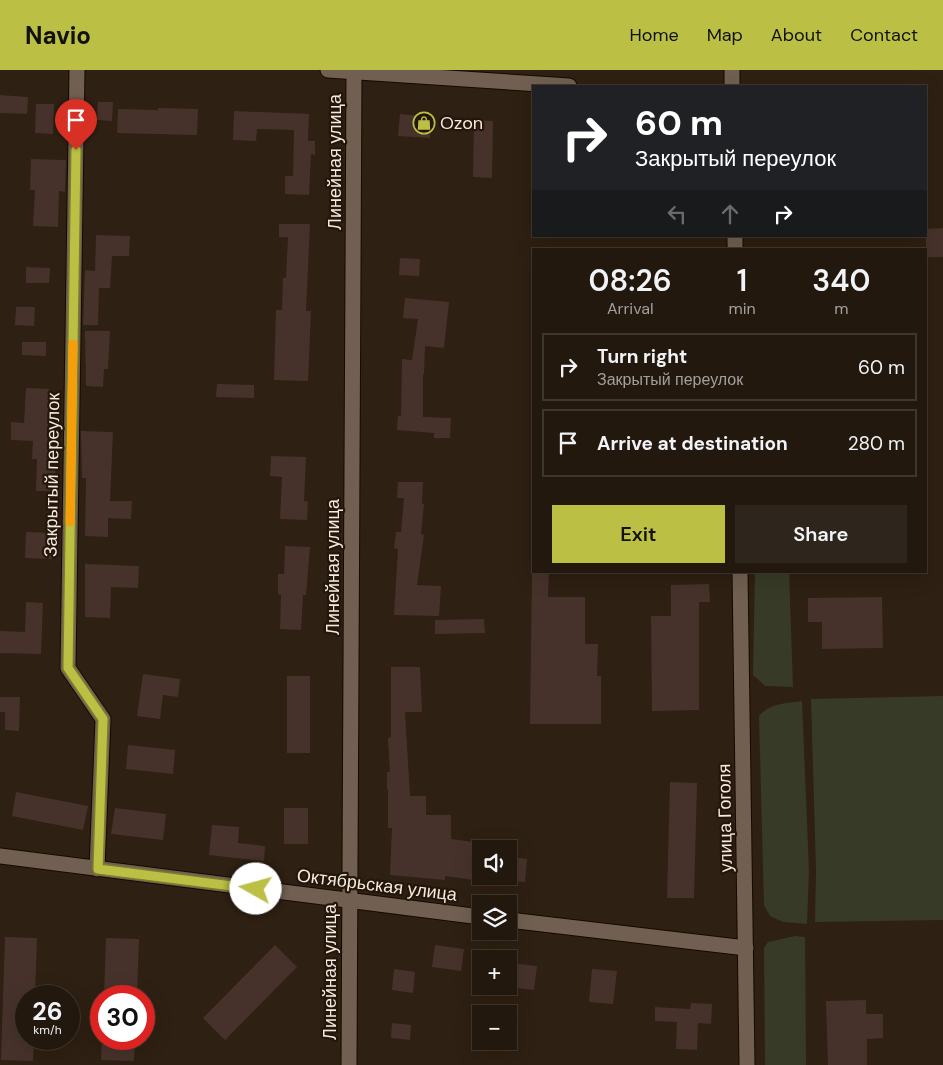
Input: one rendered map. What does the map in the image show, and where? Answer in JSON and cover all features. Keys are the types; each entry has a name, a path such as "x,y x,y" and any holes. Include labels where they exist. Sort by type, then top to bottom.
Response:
{"street":[{"name":"Закрытый переулок","path":"77,70 68,668 103,719 98,869"},
{"path":"328,70 554,85"},
{"path":"732,70 732,85"},
{"name":"Линейная улица","path":"349,1065 354,71"},
{"name":"улица Гоголя","path":"740,573 747,1065"},
{"name":"Октябрьская улица","path":"0,856 349,902 472,916"},
{"path":"517,921 746,948"}],"green space":[{"path":"755,573 789,573 793,687 765,686 753,675"},
{"path":"943,696 943,920 815,922 816,870 811,699"},
{"path":"802,701 809,871 807,924 783,922 770,916 764,905 759,716 773,706"},
{"path":"795,936 805,937 806,1065 765,1065 764,948 768,942"}],"building":[{"path":"0,95 28,97 27,114 0,113"},
{"path":"98,102 113,102 112,121 97,120"},
{"path":"36,104 54,104 53,134 35,133"},
{"path":"158,108 198,109 197,135 117,133 118,109 158,110"},
{"path":"234,111 309,114 308,141 315,141 315,155 311,154 309,195 285,194 285,176 293,176 294,130 257,129 256,141 233,140"},
{"path":"400,114 431,117 430,138 398,136"},
{"path":"474,120 493,121 492,178 473,177"},
{"path":"31,159 66,160 65,192 59,191 58,227 33,226 35,190 30,190"},
{"path":"279,224 310,224 306,311 311,311 308,381 274,380 276,310 282,310 283,278 286,278 288,237 279,237"},
{"path":"943,228 943,257 927,257 927,229"},
{"path":"96,235 130,236 129,256 112,256 110,288 99,288 98,325 83,325 85,270 95,271"},
{"path":"400,258 420,259 419,276 399,275"},
{"path":"26,267 50,268 49,283 26,283"},
{"path":"405,298 449,302 444,348 425,346 423,417 451,418 450,438 434,438 434,433 397,430 398,416 401,416 402,359 412,360 418,319 403,318"},
{"path":"16,307 35,307 34,326 15,325"},
{"path":"85,331 110,331 108,369 104,369 103,387 86,386"},
{"path":"22,342 46,342 46,356 22,355"},
{"path":"217,384 254,385 254,398 216,397"},
{"path":"26,388 49,389 47,450 56,450 55,491 36,491 37,459 32,459 33,441 11,440 11,422 24,423"},
{"path":"81,431 113,432 110,501 132,501 131,519 108,518 108,537 85,536 86,478 82,478"},
{"path":"271,456 306,457 304,501 308,502 307,520 280,519 282,477 270,476"},
{"path":"398,482 423,482 422,504 424,504 421,534 424,535 417,585 441,586 439,616 394,615 398,549 394,548 396,532 401,532 404,498 397,498"},
{"path":"26,532 53,533 52,559 25,558"},
{"path":"285,546 310,547 306,595 303,595 301,630 280,629 281,595 278,594 278,574 284,574"},
{"path":"85,564 139,566 138,588 111,587 110,618 85,617"},
{"path":"532,571 532,573 549,573 548,597 585,597 585,644 598,644 597,676 601,676 601,724 530,724"},
{"path":"709,584 710,602 699,602 699,710 652,711 651,616 671,616 671,585"},
{"path":"882,597 883,648 822,649 822,622 808,622 808,598"},
{"path":"26,602 43,603 41,654 0,653 0,631 25,632"},
{"path":"484,619 485,633 435,634 435,620"},
{"path":"391,667 420,667 422,712 405,712 410,796 426,796 426,815 451,815 451,839 472,842 472,880 445,876 445,880 390,875 392,828 388,828 387,772 390,772 388,738 391,737"},
{"path":"143,674 180,679 178,697 163,695 160,719 137,716"},
{"path":"287,676 310,676 310,753 287,753"},
{"path":"0,697 20,697 19,731 5,730 5,712 0,712"},
{"path":"128,745 175,750 173,774 126,769"},
{"path":"670,782 697,783 694,898 667,898"},
{"path":"16,792 88,806 83,830 12,816"},
{"path":"115,808 166,814 163,840 111,834"},
{"path":"284,808 308,808 308,844 284,844"},
{"path":"212,825 239,827 238,843 265,846 264,861 209,855"},
{"path":"517,858 527,859 525,882 517,882"},
{"path":"5,937 37,938 35,985 15,985 15,1050 34,1050 33,1061 1,1060"},
{"path":"106,938 139,939 137,985 104,985"},
{"path":"275,945 297,967 225,1040 203,1018"},
{"path":"435,945 464,949 461,971 432,967"},
{"path":"517,964 537,966 534,990 517,988"},
{"path":"394,969 415,972 413,993 392,990"},
{"path":"592,969 617,971 613,1004 589,1002"},
{"path":"866,1000 866,1014 883,1014 883,1038 867,1039 867,1065 828,1065 826,1001"},
{"path":"691,1003 712,1004 711,1024 698,1023 697,1050 676,1049 677,1022 655,1021 655,1007 690,1009"},
{"path":"392,1023 411,1025 410,1040 391,1038"},
{"path":"101,1050 134,1050 134,1061 101,1060"}],"slow traffic":[{"path":"70,522 73,344"}],"place":[{"name":"Ozon","path":"424,123"}],"route":[{"path":"76,150 68,668 103,719 98,869 256,889"}]}
